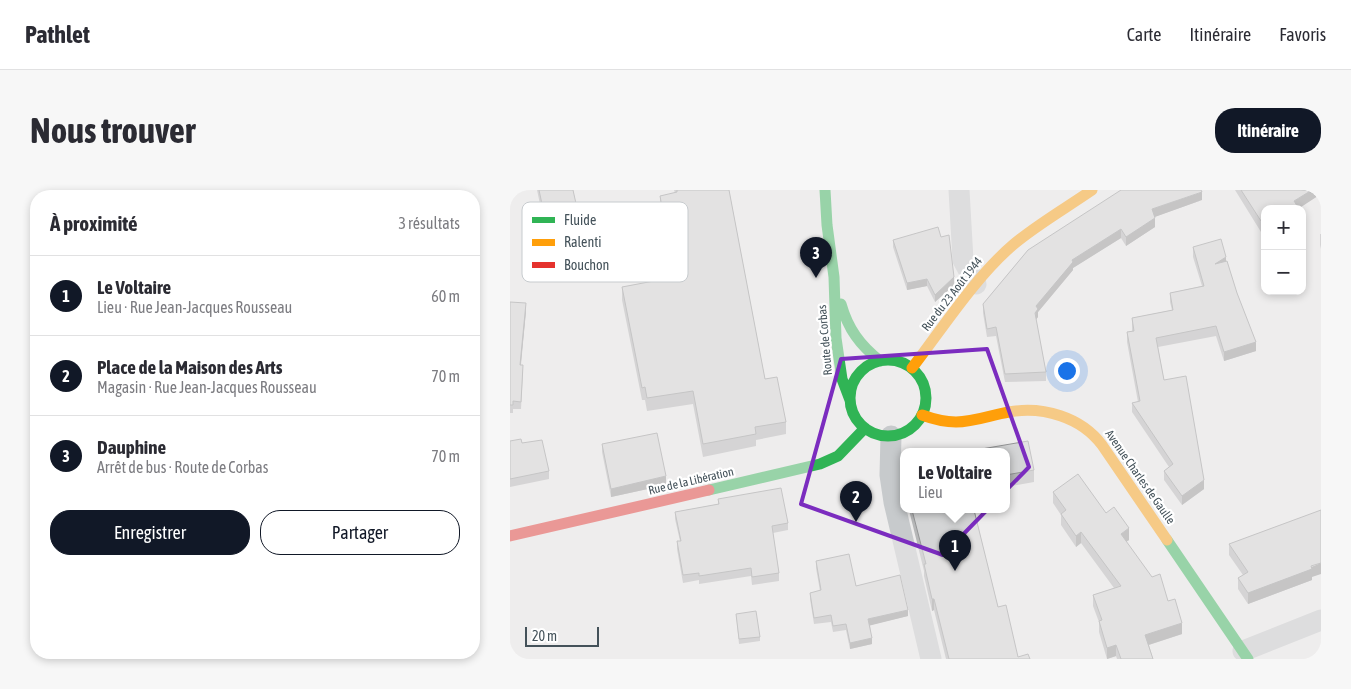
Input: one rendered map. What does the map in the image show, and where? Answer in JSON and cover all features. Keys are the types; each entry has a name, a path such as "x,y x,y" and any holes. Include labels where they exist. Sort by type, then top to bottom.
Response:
{"main road":[{"name":"Route de Corbas","path":"825,190 827,225 834,277 836,338 842,379 850,400"},
{"name":"Rue du 23 Août 1944","path":"912,368 976,284 996,261 1014,244 1092,190"},
{"name":"Route de Corbas","path":"834,277 843,312 851,331 860,345 880,361"},
{"path":"880,361 898,361 912,368 920,376 925,388 926,401 922,415 914,426 901,434 891,436 878,434 865,428 856,418 850,400 855,380 862,371 871,364 880,361"},
{"name":"Avenue Charles de Gaulle","path":"922,415 943,421 960,422 1011,411 1027,410 1060,416 1077,422 1090,431 1106,450 1245,655"},
{"name":"Rue de la Libération","path":"510,536 820,464 838,456 865,428"}],"street":[{"path":"959,190 963,260 976,284"},
{"path":"891,436 890,475 894,502 931,659"},
{"path":"1245,655 1321,620"}],"highlighted area":[{"path":"987,349 1029,467 943,555 801,504 841,359"}],"building":[{"path":"539,190 573,190 576,202 542,202"},
{"path":"677,190 729,190 765,379 777,377 786,422 755,427 756,434 703,444 693,391 647,398 645,387 642,388 622,287 648,282 688,282 688,202 661,202 660,196 677,192"},
{"path":"1121,190 1201,190 1202,192 1152,209 1155,218 1126,237 1121,229 1072,260 1073,262 1036,306 1038,309 1035,313 1046,372 1005,374 996,327 987,329 983,304 1028,250"},
{"path":"1241,190 1312,190 1294,201 1296,205 1261,205 1261,221"},
{"path":"938,227 941,237 949,235 954,277 935,295 927,279 907,283 893,240"},
{"path":"1221,239 1226,257 1215,264 1227,261 1256,342 1224,352 1216,326 1156,338 1164,380 1186,376 1204,480 1182,496 1164,471 1173,464 1132,403 1140,401 1127,332 1134,331 1132,318 1173,310 1170,293 1204,286 1193,247"},
{"path":"510,302 526,303 520,365 523,365 521,402 513,401 513,405 510,405"},
{"path":"657,433 666,476 611,489 602,444"},
{"path":"521,439 522,443 542,440 549,471 510,479 510,441"},
{"path":"1028,441 1034,470 1010,474 1010,448 987,448"},
{"path":"1078,474 1106,513 1114,507 1129,528 1121,534 1152,577 1160,574 1168,601 1175,599 1182,623 1145,635 1153,659 1121,659 1116,645 1107,648 1099,621 1102,620 1093,595 1121,586 1081,532 1076,536 1061,514 1066,510 1053,492"},
{"path":"781,488 788,523 772,526 779,573 752,577 751,568 699,576 699,573 683,575 677,541 681,541 675,512 719,504 718,499"},
{"path":"1321,510 1321,563 1311,566 1312,569 1248,593 1238,578 1248,572 1229,544"},
{"path":"913,513 975,513 998,607 1006,605 1018,657 1028,654 1030,659 949,659 934,599 932,599 924,564 926,564"},
{"path":"849,554 856,586 900,575 908,610 868,619 872,638 850,643 846,624 833,626 831,615 814,618 810,593 821,590 816,561"},
{"path":"756,611 760,637 739,639 736,614"}],"traffic: fast":[{"path":"825,190 827,225 834,277 836,338 842,379 850,400"},
{"path":"841,304 851,329 866,349 880,361"},
{"path":"888,360 902,363 915,371 923,384 926,398 923,412 915,425 902,433 888,436 874,433 861,425 853,412 850,398 853,384 861,371 874,363 888,360"},
{"path":"709,490 820,464 838,456 865,428"},
{"path":"1167,540 1248,659"}],"traffic: slow":[{"path":"912,368 973,287 1000,257 1033,230 1092,190"},
{"path":"922,415 939,420 963,422 1009,412 1035,411 1048,412 1072,421 1083,427 1102,445 1167,540"}],"traffic: jam":[{"path":"510,536 709,490"}],"place":[{"name":"Dauphine","path":"816,278"},
{"name":"Place de la Maison des Arts","path":"856,522"},
{"name":"Le Voltaire","path":"955,571"}]}
